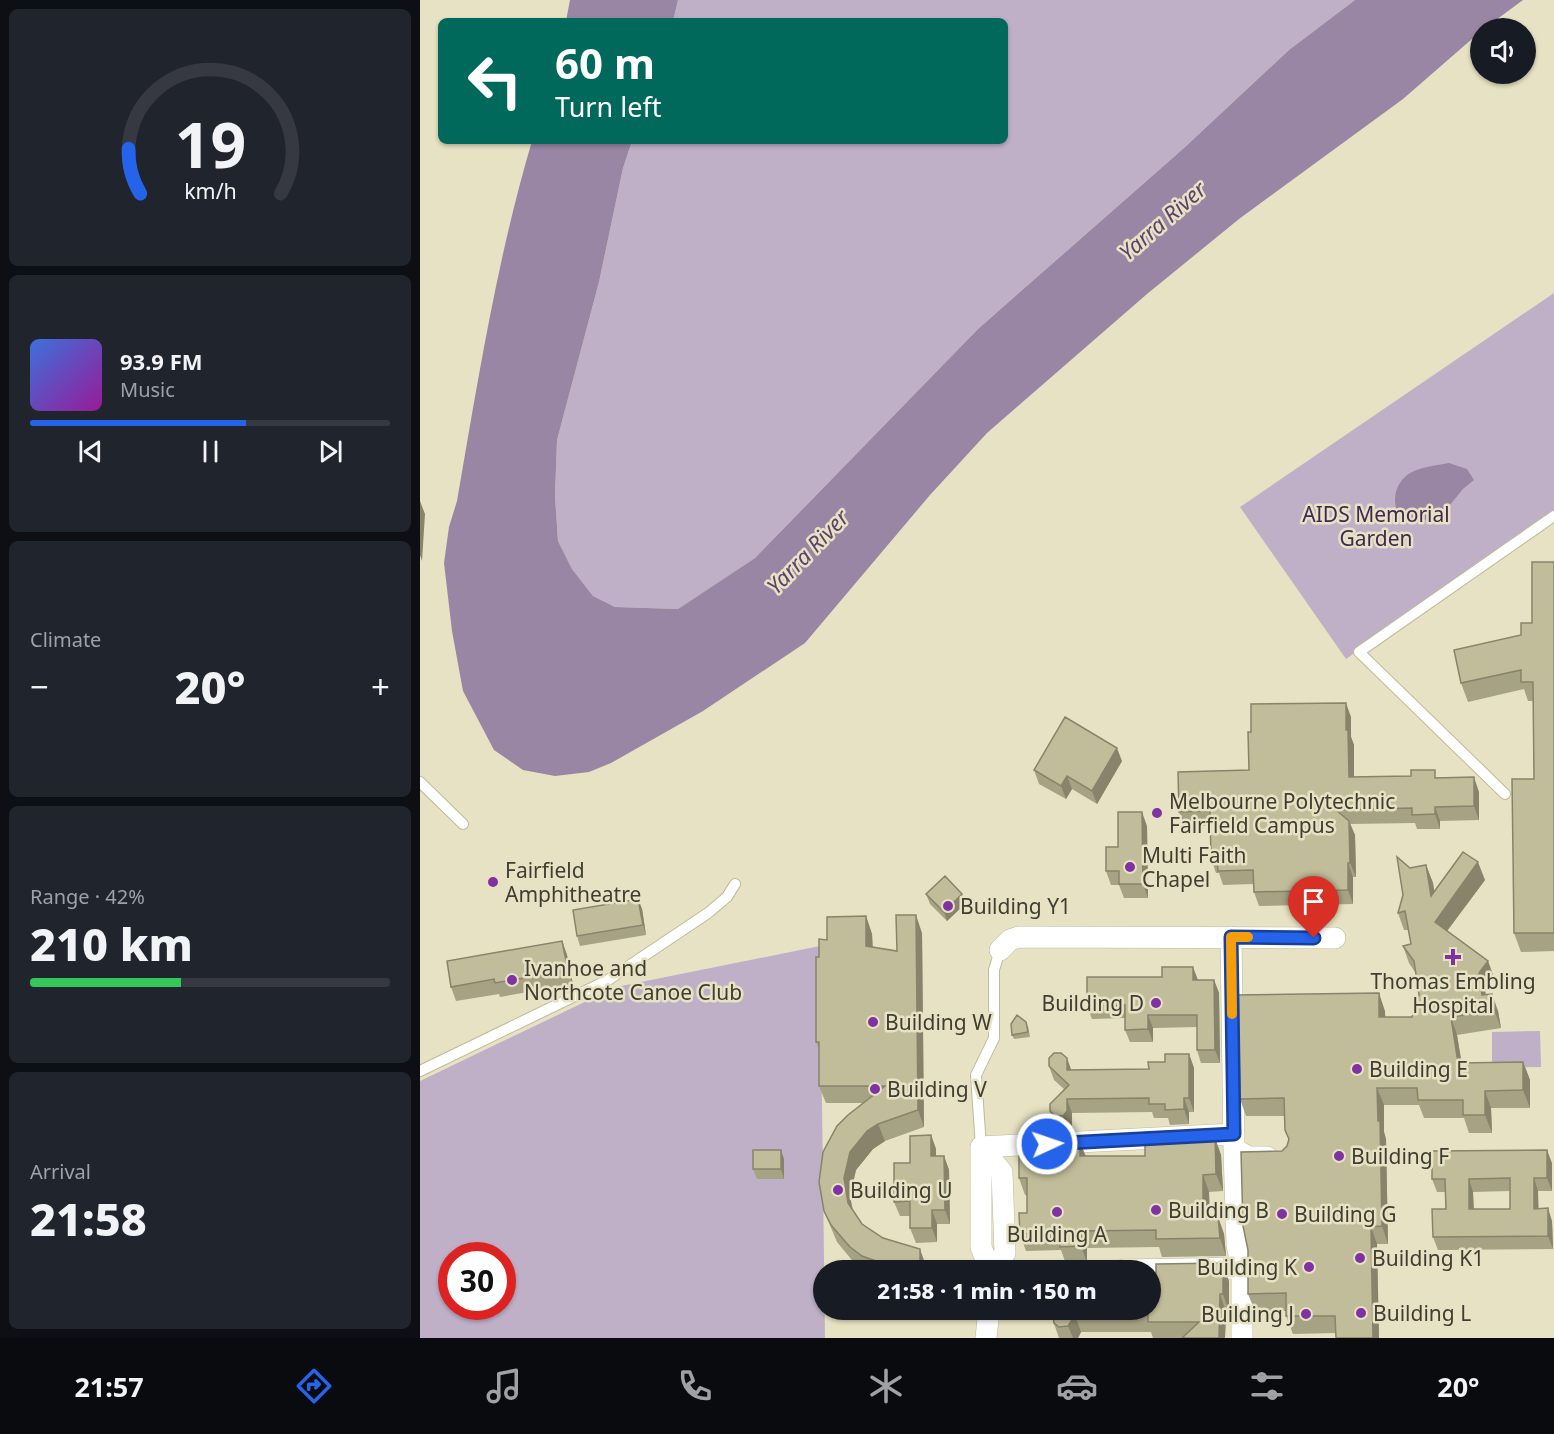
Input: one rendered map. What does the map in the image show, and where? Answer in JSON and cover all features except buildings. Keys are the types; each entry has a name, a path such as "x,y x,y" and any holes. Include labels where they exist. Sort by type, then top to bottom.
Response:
{"street":[{"path":"1000,950 1010,940 1019,937 1335,938"},
{"path":"1231,937 1234,1141 1237,1245 1242,1268 1242,1338"},
{"path":"981,1147 1234,1141 1249,1157 1283,1157"},
{"path":"981,1147 1002,1172 1005,1253 1000,1260"},
{"path":"1161,1269 1242,1268"},
{"path":"986,1338 988,1320"}],"lane":[{"path":"1505,794 1359,652 1554,516"},
{"path":"420,782 463,824"},
{"path":"420,1071 608,980 708,913 727,897 735,884"},
{"path":"981,1147 976,1075 994,1038 994,970 1000,950"}],"green space":[{"path":"678,0 1355,0 1289,50 1184,148 978,329 755,558 678,609 615,607 593,596 572,569 558,541 555,496 557,440 599,282 623,168 631,144 1008,144 1008,18 674,18"},
{"name":"AIDS Memorial Garden","path":"1554,293 1554,512 1346,659 1240,507"},
{"path":"820,946 824,1260 813,1260 813,1320 825,1320 825,1338 420,1338 420,1081 616,987"},
{"path":"1540,1031 1541,1067 1492,1068 1492,1032"}],"water":[{"path":"570,0 678,0 674,18 567,18"},
{"name":"Yarra River","path":"1355,0 1523,0 1499,18 1470,18 1470,41 1403,99 1239,219 1147,294 987,433 930,495 805,643 703,711 611,763 589,772 555,776 523,770 494,750 463,691 452,631 444,563 498,275 531,144 631,144 623,168 599,282 557,440 555,496 558,541 572,569 593,596 615,607 678,609 755,558 978,329 1184,148 1289,50"},
{"path":"1449,463 1467,469 1474,480 1449,506 1420,523 1402,517 1395,503 1396,492 1401,482 1408,474 1419,469"}],"slow traffic":[{"path":"1232,1014 1231,937 1248,937"}],"place":[{"name":"Melbourne Polytechnic Fairfield Campus","path":"1157,813"},
{"name":"Multi Faith Chapel","path":"1130,867"},
{"name":"Fairfield Amphitheatre","path":"493,882"},
{"name":"Building Y1","path":"948,906"},
{"name":"Thomas Embling Hospital","path":"1453,957"},
{"name":"Ivanhoe and Northcote Canoe Club","path":"512,980"},
{"name":"Building D","path":"1156,1003"},
{"name":"Building W","path":"873,1022"},
{"name":"Building E","path":"1357,1069"},
{"name":"Building V","path":"875,1089"},
{"name":"Building F","path":"1339,1156"},
{"name":"Building U","path":"838,1190"},
{"name":"Building B","path":"1156,1210"},
{"name":"Building A","path":"1057,1212"},
{"name":"Building G","path":"1282,1214"},
{"name":"Building K1","path":"1360,1258"},
{"name":"Building K","path":"1309,1267"},
{"name":"Building L","path":"1361,1313"},
{"name":"Building J","path":"1306,1314"}],"route":[{"path":"1047,1144 1234,1134 1231,937 1314,938"}]}
